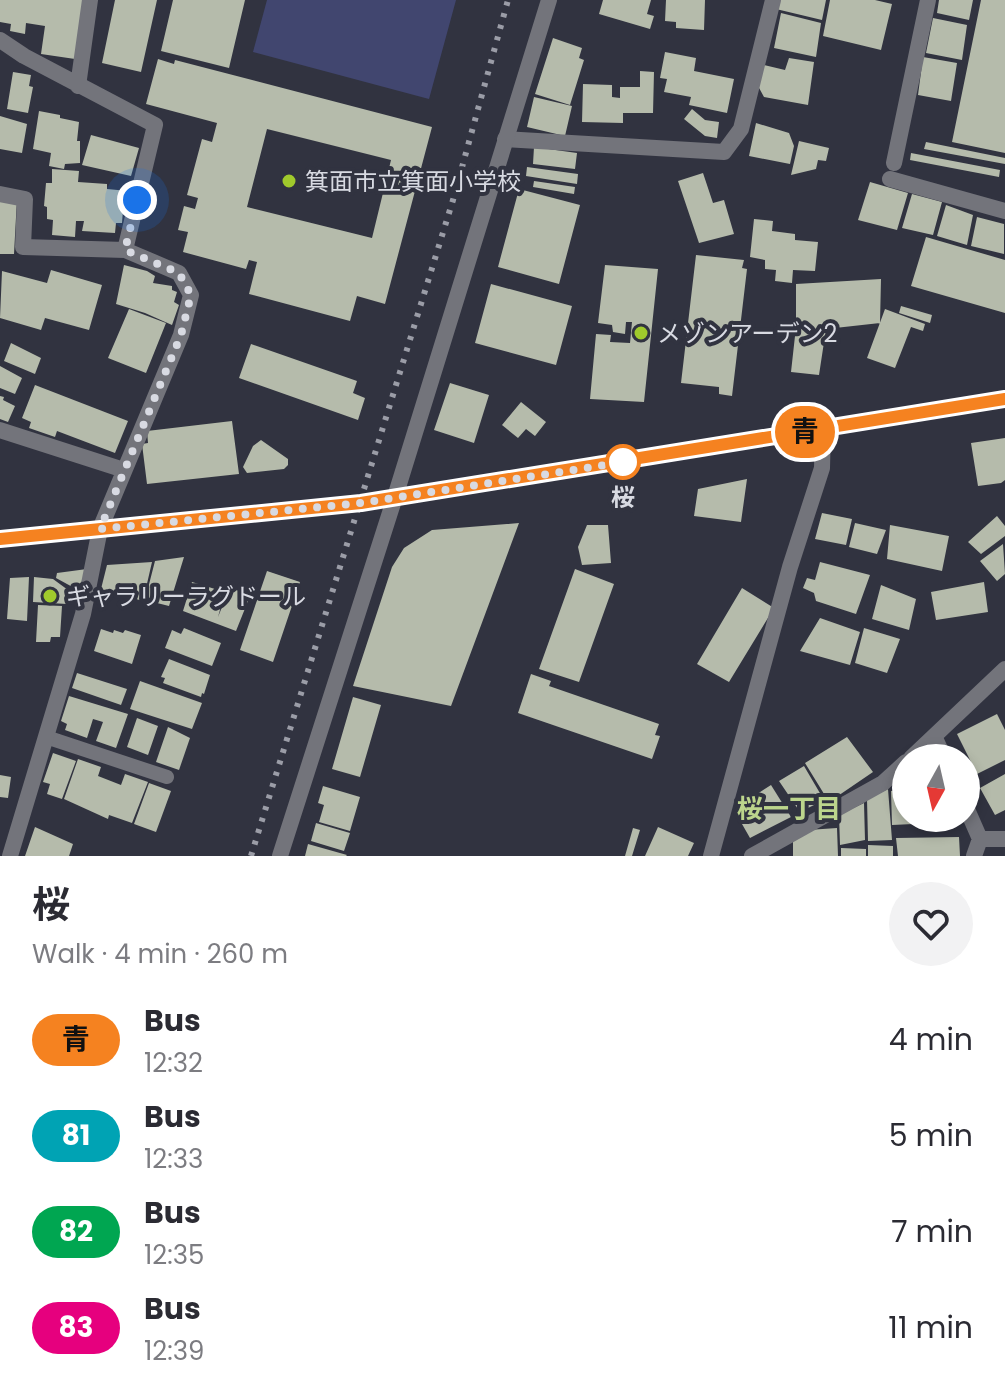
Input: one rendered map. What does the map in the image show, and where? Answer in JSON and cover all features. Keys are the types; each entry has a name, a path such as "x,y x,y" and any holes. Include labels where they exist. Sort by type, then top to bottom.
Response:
{"street":[{"path":"78,86 90,0"},
{"path":"280,856 549,0"},
{"path":"505,139 724,152 741,129 773,0"},
{"path":"928,0 892,171 1005,211"},
{"path":"0,40 78,86 155,125 125,250"},
{"path":"0,194 25,199 23,247 125,250 179,273 191,295 181,335 100,529 83,614 10,856"},
{"path":"0,539 361,503 1005,399"},
{"path":"711,856 790,567 822,468 823,429"},
{"path":"0,430 124,470"},
{"path":"928,744 1005,669"},
{"path":"935,738 938,744"},
{"path":"752,856 883,783 892,775"},
{"path":"974,856 980,839 977,832"},
{"path":"980,839 1005,839"}],"lane":[{"path":"46,737 167,777"}],"shaded area":[{"path":"267,0 456,0 429,99 253,52"}],"building":[{"path":"0,0 84,0 75,59 41,54 45,26 26,23 25,34 10,31 11,24 0,22"},
{"path":"115,0 157,0 141,72 102,63"},
{"path":"173,0 245,0 229,68 161,51"},
{"path":"603,0 651,0 647,14 654,16 650,29 599,14"},
{"path":"666,0 705,0 704,30 676,28 676,22 665,21"},
{"path":"778,0 826,0 822,20 776,9"},
{"path":"830,0 875,0 892,4 881,50 823,36"},
{"path":"939,0 973,0 969,20 937,13"},
{"path":"981,0 1005,0 1005,153 952,142"},
{"path":"781,13 821,23 816,57 774,48"},
{"path":"933,18 967,25 962,60 926,53"},
{"path":"553,38 582,48 579,58 584,60 570,105 535,94"},
{"path":"665,52 696,58 694,71 734,79 727,113 689,105 691,97 664,92 667,79 660,78"},
{"path":"923,57 957,63 951,101 918,95"},
{"path":"789,58 814,62 808,105 764,97 758,86 764,65 785,70"},
{"path":"158,59 174,64 175,60 432,127 385,304 357,296 350,321 249,294 257,262 249,260 246,269 183,252 188,232 178,230 184,206 195,209 198,198 187,195 202,139 212,142 217,123 146,104","holes":["267,129 391,160 372,238 247,207"]},
{"path":"640,71 654,72 653,113 623,113 623,123 582,122 583,84 612,85 612,97 620,98 620,87 640,87"},
{"path":"13,72 31,75 29,86 33,87 28,113 7,109"},
{"path":"534,97 572,106 565,136 527,127"},
{"path":"692,109 705,120 719,122 717,138 705,136 684,119"},
{"path":"39,111 79,122 77,141 80,141 80,163 65,164 64,169 49,166 51,153 33,149"},
{"path":"0,116 27,124 22,153 0,149"},
{"path":"756,123 789,133 794,146 790,164 749,156"},
{"path":"91,135 139,148 131,176 82,165"},
{"path":"799,141 829,148 826,161 818,160 816,169 791,175"},
{"path":"926,142 1005,158 1005,164 924,149"},
{"path":"534,147 577,153 575,169 533,164"},
{"path":"911,153 1000,170 999,177 910,160"},
{"path":"527,167 578,174 577,184 526,176"},
{"path":"52,169 79,171 78,182 107,184 107,189 128,191 126,211 123,210 122,223 116,223 115,233 82,231 84,221 76,221 75,237 52,235 53,220 47,219 47,207 44,206 46,183 52,183"},
{"path":"703,173 713,203 724,200 734,234 699,243 678,181"},
{"path":"534,181 575,187 574,194 533,187"},
{"path":"870,182 908,193 897,230 858,220"},
{"path":"519,189 580,205 559,284 498,267"},
{"path":"912,194 942,202 933,235 902,228"},
{"path":"0,198 17,199 14,254 0,254"},
{"path":"946,205 973,215 967,245 937,236"},
{"path":"977,217 1004,224 1004,254 971,246"},
{"path":"754,219 773,221 772,231 795,234 795,240 818,242 815,271 793,270 792,283 775,281 776,270 765,269 765,260 750,257"},
{"path":"926,237 1005,260 1005,313 911,286"},
{"path":"696,255 744,260 742,268 747,269 732,396 719,394 719,387 681,383"},
{"path":"124,265 147,271 155,276 153,283 172,286 172,290 177,292 174,302 179,305 172,325 116,304"},
{"name":"メゾンアーデン2","path":"605,265 658,269 644,402 590,399 596,334 611,335 610,342 630,343 632,322 626,322 625,334 613,332 612,325 598,323"},
{"path":"51,270 102,285 89,330 45,318 41,330 0,318 2,271 47,283"},
{"path":"881,279 880,323 826,329 819,375 791,372 796,327 796,284"},
{"path":"491,284 572,306 556,365 475,343"},
{"path":"901,306 932,315 930,323 899,313"},
{"path":"129,309 166,323 146,373 108,358"},
{"path":"885,309 925,324 923,331 911,327 895,368 867,358"},
{"path":"11,343 41,358 35,374 4,361"},
{"path":"251,344 357,381 353,393 365,398 358,420 239,378"},
{"path":"0,366 22,378 15,394 0,388"},
{"path":"450,383 489,395 474,443 434,430"},
{"path":"35,385 128,421 115,453 57,431 55,437 29,428 31,422 22,418"},
{"path":"0,396 15,406 8,422 0,419"},
{"path":"521,402 546,422 535,436 526,429 518,438 502,425"},
{"path":"232,421 239,474 147,484 142,444 148,443 147,431"},
{"path":"1005,438 1005,480 978,486 971,443"},
{"path":"261,440 288,459 284,469 247,473 243,467 253,446"},
{"path":"747,479 741,522 694,516 698,489"},
{"path":"822,513 852,519 846,545 815,539"},
{"path":"997,516 1005,526 1005,536 981,554 968,542"},
{"path":"519,523 451,706 353,686 392,567 404,548 432,530"},
{"path":"855,523 886,530 877,554 849,547"},
{"path":"587,525 608,525 611,563 582,565 578,547"},
{"path":"890,525 949,536 942,571 887,559"},
{"path":"1003,544 1005,574 997,581 980,561"},
{"path":"184,557 169,606 145,600 155,561"},
{"path":"152,562 143,601 101,589 107,565"},
{"path":"820,562 870,575 856,614 816,601 814,593 803,588 807,578 815,580"},
{"path":"87,569 78,590 56,578 57,573"},
{"path":"575,569 614,584 579,682 539,669"},
{"path":"267,571 300,582 273,662 240,650"},
{"path":"29,577 27,621 7,619 10,578"},
{"name":"ギャラリーラグドール","path":"34,577 53,579 68,590 67,604 33,602"},
{"path":"192,582 225,592 218,617 230,587 250,596 236,631 183,611"},
{"path":"984,582 988,612 936,620 931,592"},
{"path":"881,585 916,599 909,630 872,619"},
{"path":"742,588 774,608 729,682 697,664"},
{"path":"38,605 62,606 60,637 51,637 50,642 36,642"},
{"path":"820,618 860,632 850,665 800,651"},
{"path":"184,628 221,643 212,666 165,648 172,630 181,634"},
{"path":"864,628 900,639 887,673 855,663"},
{"path":"101,629 113,633 114,630 123,633 125,630 141,635 132,664 94,651"},
{"path":"169,659 210,675 201,697 163,683 165,678 161,677"},
{"path":"77,673 127,689 121,705 72,688"},
{"path":"531,674 551,681 549,686 659,724 655,735 660,736 652,759 518,713"},
{"path":"140,681 202,703 192,729 130,709"},
{"path":"69,696 128,714 116,748 96,741 103,722 93,719 87,738 65,730 67,724 61,721"},
{"path":"353,697 381,705 360,777 332,769"},
{"path":"997,714 1005,730 1005,760 980,772 980,744 962,744 957,734"},
{"path":"137,718 158,726 148,755 127,747"},
{"path":"168,727 190,738 179,770 156,762"},
{"path":"847,737 873,772 829,802 805,763"},
{"path":"53,753 76,761 62,799 47,794 50,784 43,782"},
{"path":"78,759 101,767 98,776 121,785 125,774 148,782 132,823 109,815 108,819 64,799"},
{"path":"804,766 824,800 800,812 779,781"},
{"path":"1005,774 1005,810 995,815 980,788"},
{"path":"0,775 11,777 8,798 0,797"},
{"path":"149,783 171,791 156,832 134,824"},
{"path":"771,785 791,817 750,838 738,817 740,805"},
{"path":"323,786 360,797 350,831 319,822 324,805 318,803"},
{"path":"888,789 892,840 868,841 867,799"},
{"path":"864,803 865,840 840,845 839,815"},
{"path":"316,823 350,833 344,851 311,841"},
{"path":"35,827 73,844 69,856 25,856"},
{"path":"658,827 694,843 688,856 645,856"},
{"path":"633,828 640,830 632,856 625,856"},
{"path":"837,828 838,856 793,856 793,839 808,830"},
{"path":"959,837 960,856 898,856 896,838"},
{"path":"308,844 347,855 305,856"},
{"path":"868,845 893,846 893,856 868,856"},
{"path":"841,848 866,849 866,856 841,856"}],"railway":[{"path":"251,856 453,200 508,0"}],"bus line":[{"name":"青","path":"0,539 361,503 1005,399"}],"place":[{"name":"箕面市立箕面小学校","path":"289,181"},
{"name":"メゾンアーデン2","path":"641,333"},
{"name":"桜","path":"623,462"},
{"name":"ギャラリーラグドール","path":"50,596"}],"district":[{"name":"桜一丁目","path":"789,809"}],"route":[{"path":"137,200 125,250 179,273 191,295 181,335 100,529 361,503 623,462"}]}
